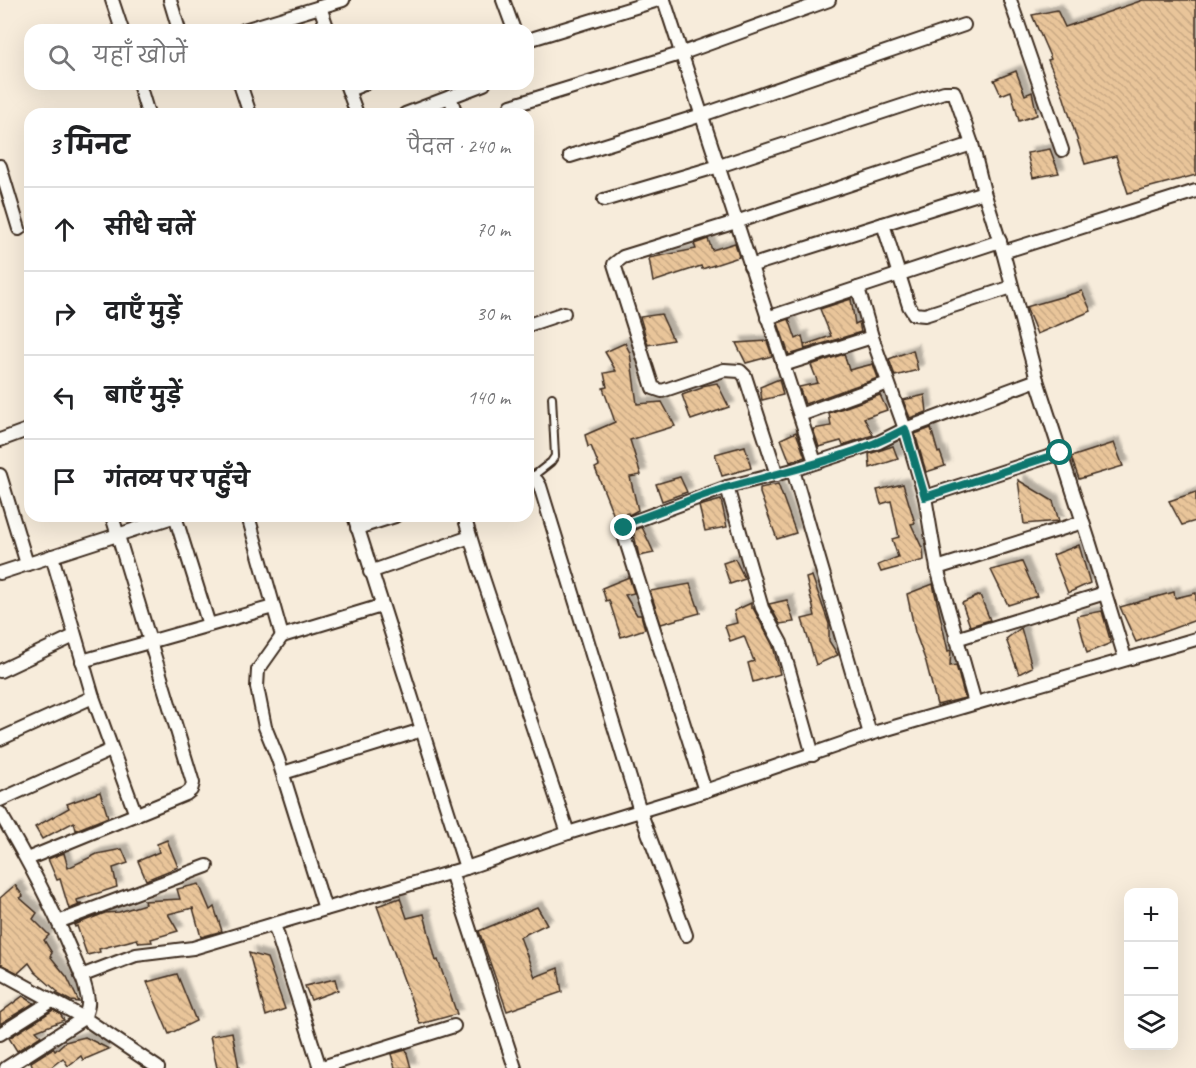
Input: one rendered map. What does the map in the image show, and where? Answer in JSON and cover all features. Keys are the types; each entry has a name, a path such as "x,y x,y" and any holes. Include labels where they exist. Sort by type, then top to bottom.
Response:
{"street":[{"path":"112,0 120,24"},
{"path":"170,0 177,24"},
{"path":"264,24 343,0"},
{"path":"503,0 508,24"},
{"path":"534,38 658,0"},
{"path":"664,0 815,462"},
{"path":"511,106 680,54 829,0"},
{"path":"1010,0 1062,150"},
{"path":"321,7 326,24"},
{"path":"570,156 702,115 964,25"},
{"path":"141,90 146,108"},
{"path":"242,90 248,108"},
{"path":"348,90 355,108"},
{"path":"421,108 468,90"},
{"path":"604,200 720,166 949,91 954,92 972,144 984,192 1002,247 1037,380 1125,658"},
{"path":"450,97 454,108"},
{"path":"777,475 745,376 740,371 724,370 662,391 652,388 614,264 622,257 972,144"},
{"path":"0,166 19,229"},
{"path":"767,318 899,274 1196,191"},
{"path":"750,266 984,192"},
{"path":"883,224 909,306 914,314 925,315 1012,287"},
{"path":"858,288 925,497 938,568 975,703"},
{"path":"534,323 564,312"},
{"path":"783,365 872,337"},
{"path":"705,791 624,535 624,528 633,521 727,488 777,475 879,442 905,429 1037,380"},
{"path":"800,415 888,383"},
{"path":"0,440 24,431"},
{"path":"925,497 1060,453"},
{"path":"793,470 870,734"},
{"path":"0,475 27,564"},
{"path":"534,481 540,486 640,811 686,935"},
{"path":"727,488 762,608 781,643 813,755"},
{"path":"27,859 186,794 191,790 193,783 114,522"},
{"path":"0,573 157,522"},
{"path":"177,522 209,625"},
{"path":"250,522 282,636"},
{"path":"355,522 466,868"},
{"path":"466,522 568,833"},
{"path":"938,568 1083,522"},
{"path":"370,572 470,537"},
{"path":"52,556 93,697 136,815"},
{"path":"956,639 1105,593"},
{"path":"325,909 283,772 263,719 256,678 262,663 282,636 381,606"},
{"path":"82,661 273,607"},
{"path":"0,670 74,636"},
{"path":"81,976 136,954 193,948 466,868 568,833 705,791 870,734 1196,639"},
{"path":"0,739 93,697"},
{"path":"283,772 422,730"},
{"path":"0,800 111,750"},
{"path":"0,813 27,859 58,922 81,976 88,999 88,1008 84,1018 6,1068"},
{"path":"58,922 207,866"},
{"path":"451,872 515,1068"},
{"path":"274,924 320,1068 454,1026"},
{"path":"0,972 84,1018 158,1068"},
{"path":"0,1034 52,1001"}],"lane":[{"path":"534,474 551,462 555,456 552,397"}],"building":[{"path":"1143,0 1196,0 1196,175 1128,193 1116,156 1085,164 1062,92 1048,60 1051,59 1032,15 1057,10 1065,27"},
{"path":"1016,71 1025,95 1032,92 1037,115 1019,121 1011,91 1001,95 994,80"},
{"path":"1050,149 1059,173 1033,178 1027,153"},
{"path":"708,239 712,250 735,243 739,257 702,269 701,266 653,282 649,258 696,249 694,244"},
{"path":"1082,291 1091,311 1037,334 1026,307"},
{"path":"851,299 855,324 859,322 861,332 805,349 804,346 805,350 789,355 778,323 789,319 796,339 802,336 804,345 831,336 820,309"},
{"path":"661,314 673,340 648,345 640,317"},
{"path":"767,341 772,356 746,363 736,343"},
{"path":"625,343 630,353 637,404 662,402 675,426 630,440 641,475 630,477 638,510 629,515 628,513 614,516 595,468 599,466 591,446 588,447 585,435 615,422 603,388 607,387 604,373 616,371 605,352"},
{"path":"913,350 918,370 895,376 889,359"},
{"path":"844,354 849,370 873,364 878,378 805,404 799,387 818,383 811,365"},
{"path":"779,379 783,395 762,400 760,387"},
{"path":"717,383 729,407 691,420 682,395 702,388 702,386"},
{"path":"880,395 887,410 864,418 873,435 843,445 841,441 819,447 813,429 831,426 829,413"},
{"path":"925,395 927,412 910,418 903,400"},
{"path":"931,428 938,453 940,452 945,466 926,472 915,434"},
{"path":"796,432 805,457 790,462 781,439"},
{"path":"1114,443 1123,466 1079,479 1071,457"},
{"path":"745,446 751,468 722,476 715,454"},
{"path":"893,446 898,459 870,468 869,454"},
{"path":"680,477 687,492 662,501 656,484"},
{"path":"1018,480 1053,501 1059,521 1024,524"},
{"path":"778,484 796,533 777,539 760,488"},
{"path":"903,484 915,523 911,524 923,550 924,560 881,572 878,565 898,557 892,539 899,537 891,501 881,504 877,490"},
{"path":"1196,492 1196,521 1182,525 1169,501"},
{"path":"721,500 727,527 705,531 699,506"},
{"path":"642,527 654,553 639,556 633,531"},
{"path":"1079,545 1090,583 1068,593 1053,555"},
{"path":"735,559 745,579 730,584 723,563"},
{"path":"1022,562 1037,596 1008,605 991,570"},
{"path":"812,576 829,624 829,641 838,655 816,665 802,619 815,616 806,578"},
{"path":"629,577 634,593 625,595 637,615 641,615 645,629 621,637 609,600 606,601 602,588"},
{"path":"690,584 700,613 661,624 650,591"},
{"path":"933,584 948,651 951,650 950,666 956,665 965,698 937,705 926,662 915,632 907,594"},
{"path":"1174,592 1175,598 1196,593 1196,620 1136,642 1120,607"},
{"path":"980,595 990,620 970,626 962,603"},
{"path":"787,600 794,622 780,624 769,604"},
{"path":"751,603 751,608 773,646 780,674 753,682 748,663 754,661 744,636 730,641 725,626 737,623 734,611"},
{"path":"1102,611 1111,643 1087,653 1077,616"},
{"path":"1021,628 1032,667 1019,674 1006,639"},
{"path":"100,792 108,817 76,830 74,822 42,839 35,827 69,808 67,804"},
{"path":"167,840 178,867 146,880 138,861 159,852 157,844"},
{"path":"122,849 128,863 113,868 117,887 77,900 78,904 82,904 69,909 60,879 57,880 48,859 64,853 68,868 97,854"},
{"path":"199,884 210,910 214,907 222,931 201,937 193,908 168,914 178,931 151,939 152,942 139,943 137,939 99,949 100,952 87,955 77,926 74,925 105,913 119,912 145,904 144,901 180,899 177,889"},
{"path":"15,885 23,896 20,898 37,913 33,919 49,935 44,940 52,953 50,956 67,977 79,1002 71,1001 56,993 58,992 35,972 29,963 18,973 0,964 0,898"},
{"path":"400,898 407,918 424,914 436,961 438,960 457,1014 420,1024 377,906"},
{"path":"537,907 547,924 520,937 535,977 558,968 562,992 507,1011 479,931"},
{"path":"249,953 267,958 285,1009 266,1016"},
{"path":"177,974 196,1021 169,1034 147,982"},
{"path":"335,979 338,990 311,1000 305,986"},
{"path":"23,996 34,1003 0,1024 0,1013"},
{"path":"53,1010 64,1020 36,1031 41,1036 17,1051 9,1038"},
{"path":"232,1032 239,1068 217,1068 210,1036"},
{"path":"85,1037 109,1049 83,1060 81,1056 68,1066 63,1058 50,1068 33,1068 31,1062 53,1048 55,1051 65,1042"},
{"path":"406,1050 411,1068 395,1068 391,1054"}],"route":[{"path":"624,528 633,521 727,488 777,475 879,442 905,429 925,497 1060,453"}]}
